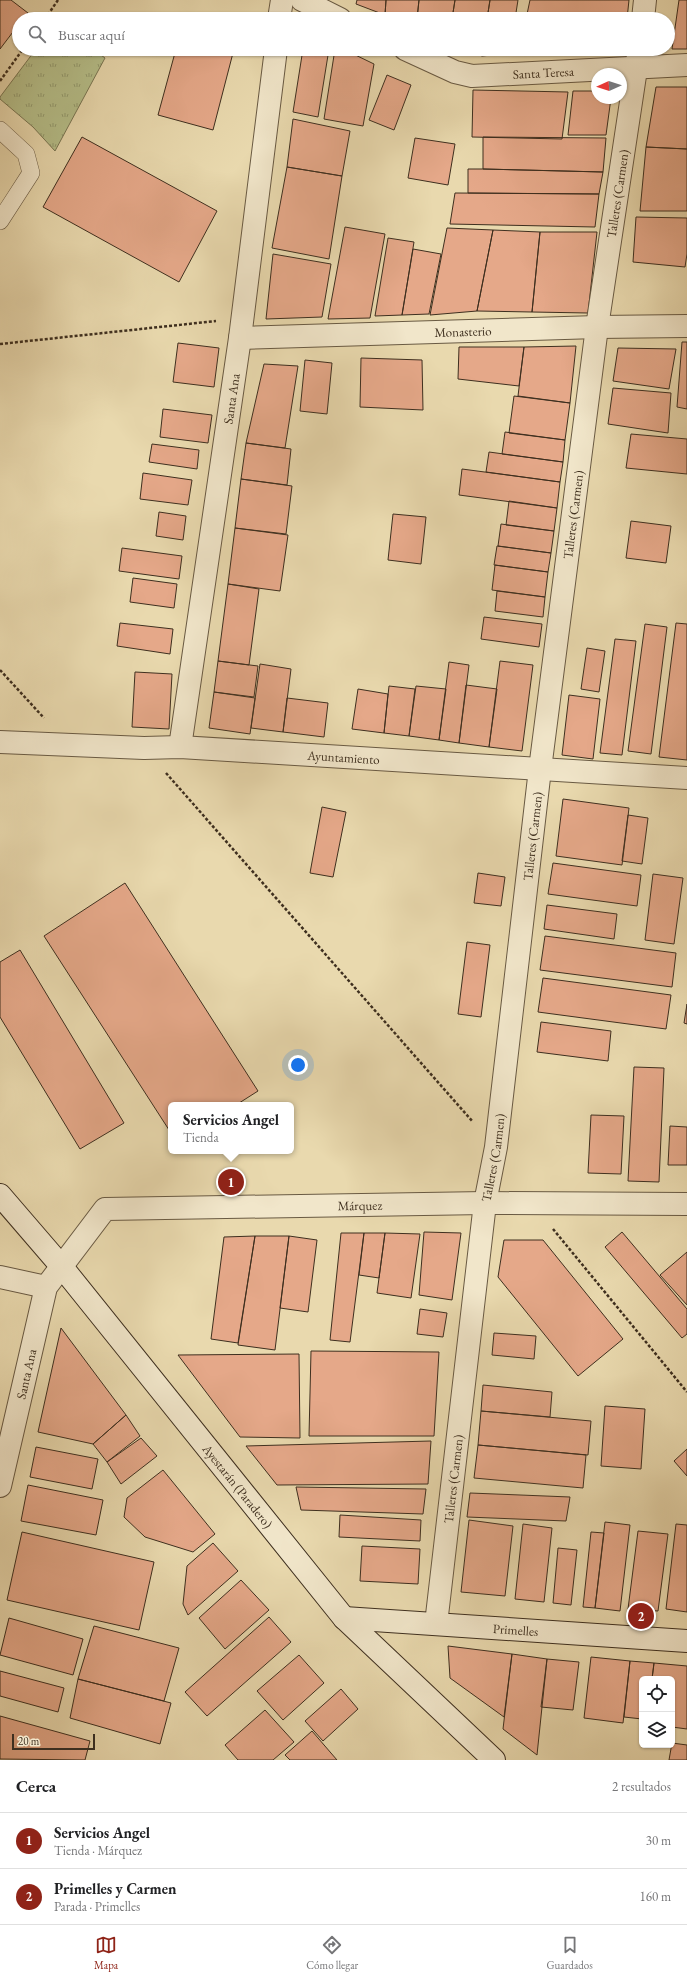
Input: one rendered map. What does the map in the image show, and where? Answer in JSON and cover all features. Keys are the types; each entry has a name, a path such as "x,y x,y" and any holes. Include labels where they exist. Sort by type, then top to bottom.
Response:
{"street":[{"path":"280,12 282,0"},
{"path":"302,0 326,12"},
{"path":"644,12 645,0"},
{"name":"Santa Ana","path":"180,747 241,328 275,56"},
{"name":"Santa Teresa","path":"420,56 455,72 472,76 638,58 687,65"},
{"name":"Talleres (Carmen)","path":"436,1624 485,1202 496,1147 540,769 598,327 638,58"},
{"name":"Monasterio","path":"241,328 687,326"},
{"name":"Ayuntamiento","path":"0,742 144,748 180,747 687,778"},
{"name":"Ayestarán (Paradero)","path":"0,1195 62,1267 344,1618 494,1760"},
{"name":"Márquez","path":"62,1267 105,1209 485,1202 687,1204"},
{"name":"Santa Ana","path":"0,1486 46,1288 62,1267"},
{"path":"0,1277 46,1288"},
{"name":"Primelles","path":"344,1618 687,1641"}],"lane":[{"path":"0,130 26,154 31,173 0,221"}],"path":[{"path":"50,12 58,0"},
{"path":"0,81 18,56"},
{"path":"0,344 241,328"},
{"path":"0,670 68,744"},
{"path":"144,748 496,1147"},
{"path":"532,1203 687,1392"}],"green space":[{"path":"31,56 102,56 105,58 55,151 33,127 0,99"}],"building":[{"path":"0,0 11,0 27,12 12,12 12,33 0,49"},
{"path":"357,0 386,0 385,12 377,12 356,4"},
{"path":"386,0 419,0 418,12 385,12"},
{"path":"419,0 455,0 453,12 418,12"},
{"path":"455,0 490,0 488,12 453,12"},
{"path":"490,0 518,0 516,12 488,12"},
{"path":"530,0 629,0 628,12 527,12"},
{"path":"679,0 687,0 687,49 675,49 675,28"},
{"path":"174,56 232,56 213,130 158,115"},
{"path":"302,56 328,56 318,117 293,112"},
{"path":"334,56 357,56 374,64 363,126 324,119"},
{"path":"387,75 411,85 394,130 369,120"},
{"path":"656,87 687,87 687,149 646,147"},
{"path":"473,90 568,92 562,139 472,137"},
{"path":"573,91 591,91 591,104 610,104 606,135 568,135"},
{"path":"293,119 350,131 342,176 287,167"},
{"path":"82,137 217,211 179,282 43,207"},
{"path":"483,137 606,138 603,172 483,169"},
{"path":"415,138 455,144 448,185 408,178"},
{"path":"646,147 687,149 687,211 640,211"},
{"path":"287,167 342,176 329,259 272,248"},
{"path":"468,169 603,172 599,194 468,193"},
{"path":"455,193 599,194 595,227 450,224"},
{"path":"636,217 687,218 687,254 685,267 633,262"},
{"path":"345,227 385,234 370,318 328,319"},
{"path":"447,228 493,230 477,311 430,315"},
{"path":"493,230 540,232 532,312 477,311"},
{"path":"540,232 597,232 588,313 532,312"},
{"path":"388,238 414,242 402,315 375,316"},
{"path":"413,249 441,254 429,314 402,315"},
{"path":"273,254 331,264 322,317 266,319"},
{"path":"682,342 687,342 687,409 677,407"},
{"path":"178,343 219,348 214,387 173,382"},
{"path":"576,346 570,403 518,396 524,347"},
{"path":"459,347 524,347 519,386 458,379"},
{"path":"618,348 676,349 669,389 613,381"},
{"path":"361,358 422,360 423,410 360,407"},
{"path":"305,360 332,363 327,414 300,411"},
{"path":"264,364 298,366 285,448 246,443"},
{"path":"613,388 671,393 668,433 608,424"},
{"path":"514,396 570,403 565,440 509,433"},
{"path":"163,409 212,415 208,443 160,437"},
{"path":"505,432 565,440 563,462 502,454"},
{"path":"631,434 687,439 687,474 626,468"},
{"path":"246,443 291,449 287,485 241,479"},
{"path":"152,444 199,450 197,469 149,462"},
{"path":"489,452 563,462 560,482 486,472"},
{"path":"462,469 560,482 557,508 459,495"},
{"path":"143,473 192,480 188,505 140,499"},
{"path":"241,479 292,486 286,534 235,528"},
{"path":"509,501 557,508 554,531 506,525"},
{"path":"159,512 186,516 183,540 156,536"},
{"path":"393,514 426,517 421,564 388,560"},
{"path":"631,521 671,526 666,563 626,558"},
{"path":"501,524 554,531 551,553 498,546"},
{"path":"235,528 288,535 280,591 228,584"},
{"path":"497,546 551,553 548,572 494,565"},
{"path":"122,548 182,556 179,579 119,571"},
{"path":"495,565 548,572 545,597 492,590"},
{"path":"133,578 177,584 174,608 130,602"},
{"path":"228,584 259,589 249,665 218,661"},
{"path":"497,591 545,597 543,617 495,611"},
{"path":"484,617 542,624 539,647 481,639"},
{"path":"120,623 173,629 170,654 117,646"},
{"path":"676,623 687,624 687,760 659,757"},
{"path":"645,624 667,627 651,754 628,751"},
{"path":"615,639 636,641 622,755 600,753"},
{"path":"587,648 605,651 599,692 581,689"},
{"path":"218,661 258,666 254,697 214,692"},
{"path":"500,661 533,665 522,751 489,747"},
{"path":"449,662 469,665 459,743 439,740"},
{"path":"260,664 291,669 283,732 251,728"},
{"path":"135,672 172,674 169,729 132,727"},
{"path":"466,685 497,689 489,747 459,743"},
{"path":"389,686 415,689 409,736 384,733"},
{"path":"416,686 446,689 439,740 409,736"},
{"path":"358,689 388,694 384,733 352,729"},
{"path":"214,692 255,698 250,734 209,728"},
{"path":"569,695 600,699 593,759 562,755"},
{"path":"287,698 328,703 324,737 283,732"},
{"path":"563,799 629,808 622,865 556,856"},
{"path":"322,807 346,812 333,877 310,873"},
{"path":"628,815 648,818 642,864 622,861"},
{"path":"553,863 641,875 637,906 548,894"},
{"path":"478,873 505,877 501,906 474,903"},
{"path":"653,874 683,878 674,944 645,940"},
{"path":"125,883 258,1091 241,1102 168,1102 168,1128 44,936"},
{"path":"547,905 617,914 614,939 544,929"},
{"path":"545,936 676,953 672,987 540,970"},
{"path":"467,942 490,945 481,1017 458,1014"},
{"path":"20,950 124,1123 80,1149 0,1017 0,962"},
{"path":"543,978 671,995 666,1029 538,1012"},
{"path":"687,1004 687,1024 684,1023"},
{"path":"541,1022 611,1031 608,1061 537,1052"},
{"path":"634,1067 664,1068 659,1182 628,1181"},
{"path":"591,1115 624,1116 621,1174 588,1173"},
{"path":"670,1126 687,1127 687,1165 668,1165"},
{"path":"424,1232 461,1233 452,1300 419,1295"},
{"path":"622,1232 687,1309 687,1334 682,1338 605,1247"},
{"path":"341,1233 364,1233 350,1342 330,1340"},
{"path":"364,1233 385,1233 379,1278 359,1275"},
{"path":"385,1233 420,1234 411,1298 377,1293"},
{"path":"255,1236 238,1343 211,1339 224,1237"},
{"path":"255,1236 289,1236 275,1350 238,1345"},
{"path":"289,1236 317,1240 308,1312 280,1308"},
{"path":"504,1240 543,1240 623,1339 578,1376 498,1277"},
{"path":"687,1252 687,1305 660,1275"},
{"path":"420,1309 447,1313 443,1337 417,1334"},
{"path":"61,1328 126,1415 93,1444 38,1432"},
{"path":"494,1333 536,1336 534,1359 492,1355"},
{"path":"311,1351 439,1352 434,1436 309,1436"},
{"path":"299,1354 300,1438 240,1437 178,1355"},
{"path":"483,1385 552,1392 550,1417 481,1411"},
{"path":"605,1406 645,1409 641,1469 601,1466"},
{"path":"481,1411 591,1421 588,1455 478,1445"},
{"path":"126,1415 140,1436 107,1462 93,1444"},
{"path":"141,1438 157,1456 121,1484 107,1462"},
{"path":"431,1441 428,1484 277,1485 246,1446"},
{"path":"478,1445 586,1455 583,1488 474,1478"},
{"path":"36,1447 98,1459 92,1489 30,1477"},
{"path":"687,1449 687,1476 674,1461"},
{"path":"163,1470 215,1534 193,1552 145,1537 124,1517 127,1498"},
{"path":"28,1485 103,1500 96,1535 21,1521"},
{"path":"296,1487 426,1489 423,1514 301,1510"},
{"path":"470,1493 570,1497 566,1521 467,1517"},
{"path":"340,1515 421,1520 420,1541 339,1537"},
{"path":"469,1520 513,1526 505,1596 461,1592"},
{"path":"605,1522 630,1525 620,1611 595,1608"},
{"path":"523,1524 552,1528 544,1602 515,1599"},
{"path":"676,1524 687,1525 687,1612 666,1609"},
{"path":"638,1531 668,1534 658,1611 628,1609"},
{"path":"22,1532 154,1562 139,1630 7,1600"},
{"path":"591,1532 604,1533 595,1608 583,1607"},
{"path":"213,1543 238,1571 188,1615 183,1604 187,1566"},
{"path":"362,1546 420,1549 418,1584 360,1581"},
{"path":"558,1548 577,1550 571,1605 553,1603"},
{"path":"241,1580 269,1610 225,1649 199,1618"},
{"path":"269,1617 291,1642 207,1716 185,1692"},
{"path":"9,1618 83,1639 73,1675 0,1655"},
{"path":"94,1626 179,1648 164,1701 78,1679"},
{"path":"448,1646 512,1654 504,1717 450,1678"},
{"path":"512,1654 547,1659 537,1755 503,1729"},
{"path":"299,1655 324,1683 283,1720 257,1691"},
{"path":"591,1657 630,1661 623,1723 584,1718"},
{"path":"547,1659 579,1662 573,1710 541,1707"},
{"path":"630,1661 654,1663 652,1676 639,1676 639,1719 624,1717"},
{"path":"654,1663 687,1666 687,1729 675,1727 675,1676 652,1676"},
{"path":"0,1671 64,1688 58,1712 0,1696"},
{"path":"78,1679 171,1703 160,1744 70,1718"},
{"path":"341,1689 358,1709 323,1741 305,1721"},
{"path":"265,1710 294,1742 273,1760 238,1760 225,1745"},
{"path":"0,1716 90,1741 85,1760 0,1759"},
{"path":"312,1731 337,1760 290,1760 285,1755"},
{"path":"675,1743 687,1745 687,1760 669,1760 671,1748 675,1748"}],"place":[{"name":"Servicios Angel","path":"231,1182"},
{"name":"Primelles y Carmen","path":"641,1616"}]}
